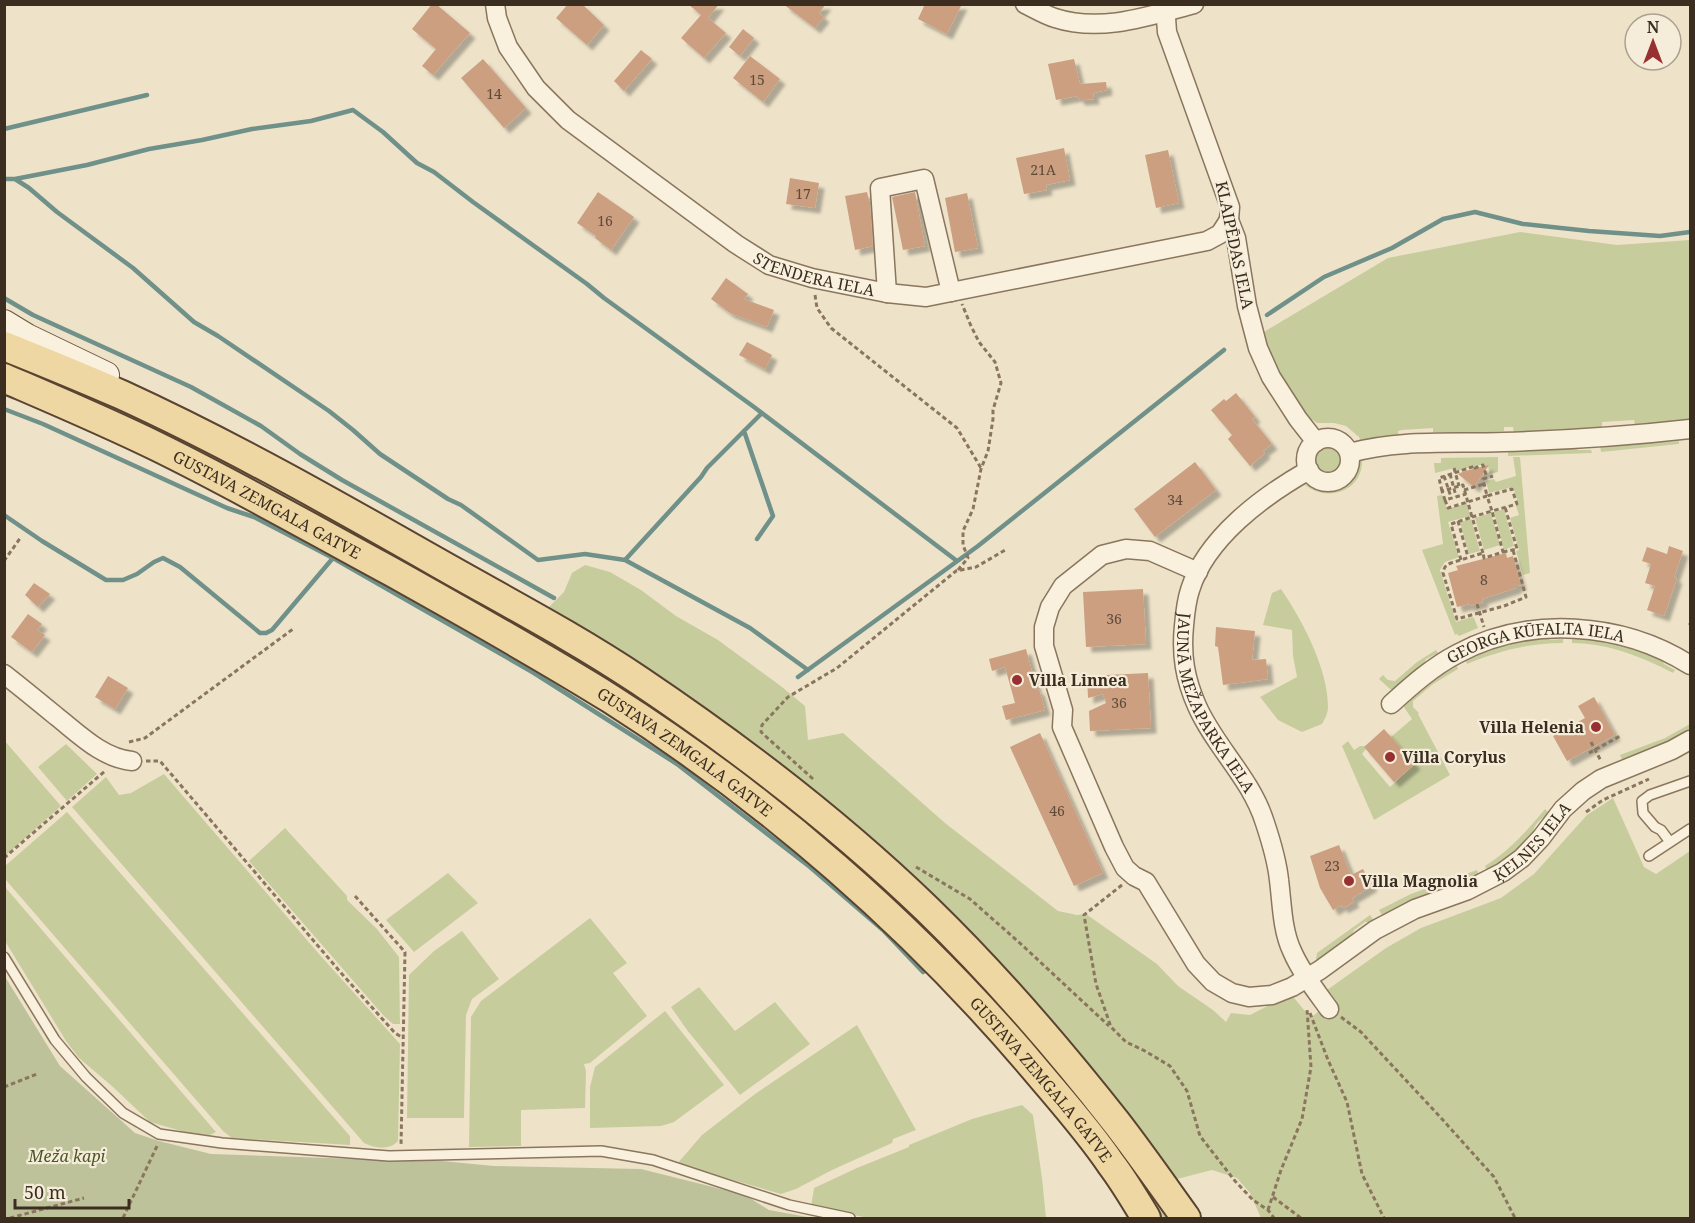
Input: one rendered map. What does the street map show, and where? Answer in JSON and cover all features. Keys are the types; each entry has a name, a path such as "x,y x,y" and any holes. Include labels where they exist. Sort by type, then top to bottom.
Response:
{"main road":[{"name":"GUSTAVA ZEMGALA GATVE","path":"4,346 122,395 296,483 562,633 638,680 764,769 868,854 927,908 989,971 1117,1124 1186,1218"},
{"name":"GUSTAVA ZEMGALA GATVE","path":"4,378 155,445 248,493 505,636 612,700 714,770 785,825 880,906 969,994 1065,1105 1110,1162 1146,1218"}],"street":[{"name":"STENDERA IELA","path":"495,4 497,18 508,47 536,88 568,120 736,244 770,265 812,278 888,293 926,297 1207,241 1220,234 1229,220"},
{"path":"1025,4 1054,18 1092,24 1134,19 1165,8 1194,4"},
{"name":"KLAIPĒDAS IELA","path":"1165,8 1167,32 1230,207 1229,220 1236,238 1247,306 1258,348 1271,377 1316,442"},
{"path":"888,293 880,188 924,180 951,292"},
{"name":"GUSTAVA ZEMGALA GATVE","path":"4,323 27,337 205,421 234,450"},
{"name":"GUSTAVA ZEMGALA GATVE","path":"4,392 112,426"},
{"path":"1350,453 1400,444 1560,441 1690,429"},
{"path":"1326,438 1337,439 1350,453 1350,465 1345,475 1336,481 1325,482 1316,478 1309,470 1306,460 1309,449 1316,442 1326,438"},
{"name":"JAUNĀ MEŽAPARKA IELA","path":"1309,470 1280,488 1241,518 1214,545 1190,590 1182,655 1185,677 1201,713 1210,730 1242,774 1265,821 1279,878 1283,919 1291,950 1329,1009"},
{"name":"ĶELNES IELA","path":"1198,572 1150,551 1126,549 1102,555 1063,586 1050,607 1044,627 1044,646 1063,710 1062,727 1125,868 1146,882 1196,964 1214,982 1232,993 1249,997 1272,995 1307,978 1375,930 1415,909 1468,890 1503,872 1522,858 1563,809 1583,791 1601,779 1672,750 1690,740"},
{"name":"GEORGA KŪFALTA IELA","path":"1391,704 1431,670 1457,654 1493,639 1521,632 1567,627 1590,629 1635,640 1685,657"},
{"path":"4,674 91,744 126,760"}],"lane":[{"path":"1670,842 1643,813 1642,801 1650,795 1690,782"},
{"path":"1648,856 1690,829"},
{"path":"4,957 56,1040 86,1077 123,1113 159,1134 222,1143 401,1156 601,1151 653,1160 789,1205 850,1218"}],"path":[{"path":"812,278 817,308 831,328 957,428 981,469"},
{"path":"813,779 761,732 762,725 788,697 837,668 956,571 968,558 963,545 963,531 973,509 987,451 993,410 1001,383 995,362 979,342 959,299 951,292"},
{"path":"1439,478 1483,465 1487,478"},
{"path":"1454,468 1459,486"},
{"path":"1437,473 1448,508 1512,489 1517,504 1451,524 1461,560"},
{"path":"1450,474 1457,496"},
{"path":"1444,476 1451,498"},
{"path":"1493,476 1483,479 1503,552"},
{"path":"1440,484 1452,481"},
{"path":"1445,500 1484,484"},
{"path":"1442,491 1463,485 1484,558 1513,550"},
{"path":"1483,553 1446,565 1443,573 1457,619 1504,606 1526,597 1513,550 1516,549 1505,507"},
{"path":"1458,521 1468,557"},
{"path":"10,564 5,560 21,537"},
{"path":"956,571 976,567 1007,549"},
{"path":"1477,604 1478,609"},
{"path":"129,742 145,738 294,629"},
{"path":"1589,753 1622,735"},
{"path":"1591,742 1601,761"},
{"path":"4,858 126,760 160,761 342,974 395,1033 403,1038"},
{"path":"914,866 970,899 1126,1042 1145,1050 1170,1066 1187,1091 1200,1136 1247,1194 1268,1210 1274,1218"},
{"path":"1110,1027 1096,984 1084,915 1134,876"},
{"path":"355,896 405,952 401,1156"},
{"path":"1268,1210 1281,1170 1302,1119 1311,1067 1307,1006 1347,1102 1362,1174 1384,1218"},
{"path":"1329,1009 1361,1032 1450,1127 1494,1177 1515,1218"},
{"path":"4,1087 37,1074"},
{"path":"123,1218 159,1141 159,1134"},
{"path":"1273,1197 1301,1218"},
{"path":"10,1218 84,1198"}],"green space":[{"path":"1520,232 1617,245 1690,240 1690,423 1655,427 1647,424 1635,425 1634,420 1602,422 1602,428 1589,428 1584,433 1514,435 1513,427 1504,427 1504,431 1490,432 1485,437 1452,437 1446,432 1433,432 1433,428 1402,430 1398,431 1399,437 1362,443 1359,437 1346,426 1317,423 1310,418 1278,376 1262,334 1388,258"},
{"path":"4,356 122,406 458,584 677,717 863,862 1025,1026 1172,1218 1161,1218 1116,1157 781,806 5,366"},
{"path":"1659,439 1666,442 1679,441 1679,444 1601,452 1600,444"},
{"path":"1572,446 1578,450 1591,450 1592,453 1508,456 1508,448"},
{"path":"1329,447 1339,451 1343,461 1339,471 1329,475 1319,471 1315,461 1319,451"},
{"path":"1498,457 1498,472 1490,474 1488,466 1484,464 1457,471 1455,468 1435,473 1434,463 1441,463 1441,458"},
{"path":"1513,457 1520,457 1530,573 1523,575 1510,518 1519,515 1516,506 1519,505 1513,487 1489,493 1486,481 1494,479 1496,482 1516,476"},
{"path":"1362,460 1357,480 1342,491 1324,493 1305,485 1333,487 1343,484"},
{"path":"1442,495 1447,509 1467,503 1470,516 1448,522 1459,557 1445,562 1440,570 1456,622 1472,617 1478,628 1459,636 1455,635 1422,550 1443,544 1437,496"},
{"path":"1504,509 1514,546 1504,550 1494,512"},
{"path":"1491,513 1500,545 1484,550 1475,518"},
{"path":"1471,519 1480,551 1469,554 1460,522"},
{"path":"585,565 610,572 641,590 676,616 718,640 805,706 808,740 843,733 945,823 1058,911 1077,915 1086,914 1157,964 1178,986 1226,1022 1231,1013 1250,1015 1291,994 1304,1010 1313,1016 1331,1001 1327,990 1386,948 1421,928 1501,898 1534,874 1587,815 1613,798 1644,867 1656,874 1690,851 1690,1218 1261,1218 1250,1193 1237,1178 1212,1170 1173,1180 984,953 544,612 564,592 572,573"},
{"path":"1281,589 1312,645 1324,676 1327,692 1328,709 1322,724 1302,732 1278,720 1260,697 1297,677 1292,630 1263,625 1272,593"},
{"path":"1544,635 1550,640 1563,639 1563,643 1538,644 1514,649 1467,664 1464,657 1482,650"},
{"path":"1572,635 1611,640 1660,656 1664,664 1675,670 1673,673 1637,656 1612,648 1572,643"},
{"path":"1436,650 1438,653 1426,659 1422,667 1396,689 1390,689 1379,679 1383,675 1388,680 1395,681 1417,662"},
{"path":"1457,666 1458,669 1433,684 1413,701 1413,707 1419,713 1450,775 1374,820 1342,746 1348,741 1354,750 1364,746 1366,749 1362,754 1390,787 1415,764 1391,737 1412,719 1404,707 1404,699 1438,671 1445,673"},
{"path":"1690,724 1690,733 1623,762 1620,755 1665,738"},
{"path":"4,740 61,806 5,856 4,856"},
{"path":"66,744 97,774 67,801 38,767"},
{"path":"164,774 400,1044 398,1141 394,1144 381,1148 364,1143 72,807 106,777 119,795 131,793"},
{"path":"1545,809 1551,815 1538,822 1533,836 1519,851 1488,873 1485,866 1517,840"},
{"path":"67,812 350,1136 350,1145 232,1138 223,1131 5,879 5,866"},
{"path":"285,828 347,896 347,900 377,929 399,957 400,1024 393,1024 383,1015 249,861"},
{"path":"1477,870 1480,878 1466,878 1455,888 1383,917 1379,910 1411,894"},
{"path":"448,873 478,903 414,952 386,920"},
{"path":"5,887 216,1132 210,1135 192,1134 150,1122 79,1058 66,1041 5,941"},
{"path":"1370,915 1375,922 1365,922 1354,930 1351,938 1318,962 1317,953"},
{"path":"590,918 627,963 613,973 647,1016 590,1063 584,1064 586,1071 585,1108 521,1110 521,1146 469,1147 471,1017 481,1001"},
{"path":"462,931 499,979 472,999 466,1015 464,1118 407,1118 409,975 434,951"},
{"name":"Meža kapi","path":"4,975 60,1066 135,1133 159,1141 211,1154 387,1160 421,1159 494,1166 641,1169 745,1195 769,1210 813,1218 5,1218"},
{"path":"699,987 735,1031 775,1002 810,1044 740,1095 671,1007"},
{"path":"665,1011 724,1085 674,1122 661,1126 590,1128 590,1087 595,1067"},
{"path":"857,1025 916,1130 893,1139 892,1143 796,1189 781,1194 677,1164 702,1135 755,1094"},
{"path":"1022,1105 1033,1115 1046,1218 869,1218 811,1207 814,1188 972,1119"}],"building":[{"path":"432,4 436,4 470,33 433,75 422,66 436,49 412,29"},
{"path":"568,4 582,4 604,25 587,45 556,18"},
{"path":"688,4 719,4 708,18 726,33 704,58 681,38 701,15"},
{"path":"783,4 826,4 819,13 824,17 815,28"},
{"path":"925,4 962,4 947,34 918,19"},
{"path":"743,29 754,38 740,56 729,47"},
{"path":"641,50 652,59 624,91 614,81"},
{"path":"750,56 780,79 763,102 733,78"},
{"path":"483,59 526,108 504,128 461,78"},
{"path":"1074,59 1080,84 1106,82 1107,90 1093,93 1094,99 1080,100 1077,96 1056,100 1048,64"},
{"path":"1064,148 1070,180 1046,185 1047,190 1024,194 1016,158"},
{"path":"1168,150 1179,203 1156,208 1145,155"},
{"path":"790,178 819,183 815,208 786,204"},
{"path":"598,192 634,217 611,250 577,223"},
{"path":"867,192 873,246 855,250 845,196"},
{"path":"915,192 925,246 903,250 892,197"},
{"path":"967,193 978,248 955,252 945,198"},
{"path":"726,278 748,294 744,299 774,310 767,327 730,313 711,299"},
{"path":"747,342 772,355 765,369 739,355"},
{"path":"1236,393 1255,417 1252,419 1272,444 1250,466 1228,439 1232,435 1211,410"},
{"path":"1195,462 1216,490 1155,537 1134,509"},
{"path":"1489,465 1474,487 1458,474 1465,471"},
{"path":"1669,546 1683,551 1674,577 1677,578 1664,616 1647,610 1655,586 1645,583 1651,564 1642,561 1647,547 1667,554"},
{"path":"1506,553 1507,558 1513,556 1521,585 1482,599 1483,602 1457,607 1448,573 1458,570 1456,566"},
{"path":"34,583 50,594 38,607 25,595"},
{"path":"1143,589 1146,644 1086,647 1083,592"},
{"path":"28,614 42,624 37,630 45,635 32,652 11,637"},
{"path":"1216,627 1255,631 1252,660 1266,659 1268,679 1223,685 1218,647 1215,646"},
{"name":"Villa Linnea","path":"1026,649 1045,710 1006,720 1002,706 1015,703 1005,667 992,671 989,659"},
{"path":"1148,673 1151,728 1090,731 1089,711 1106,703 1103,694 1088,698 1087,676"},
{"path":"108,676 128,688 115,709 95,697"},
{"name":"Villa Helenia","path":"1594,697 1615,735 1567,761 1553,736 1585,718 1578,706"},
{"name":"Villa Corylus","path":"1384,729 1415,764 1394,782 1364,747"},
{"path":"1040,733 1103,873 1074,886 1010,747"},
{"name":"Villa Magnolia","path":"1339,845 1351,875 1363,869 1372,886 1352,898 1354,902 1343,908 1341,905 1333,910 1320,888 1310,856"}],"waterway":[{"path":"4,129 147,95"},
{"path":"15,179 87,165 149,149 252,129 311,121 353,110 383,132 417,163 434,172 754,407 957,561"},
{"path":"4,179 15,179 29,188 57,212 133,268 194,322 329,411 380,454 448,499 461,505 538,560 585,554 625,560 750,628 808,670"},
{"path":"1267,315 1324,277 1392,248 1443,219 1475,212 1523,224 1589,231 1660,236 1690,232"},
{"path":"4,298 33,315 191,387 261,426 342,480 554,598"},
{"path":"798,677 978,546 1224,350"},
{"path":"4,409 43,424 227,508 254,517 333,558 534,673 677,764 810,867 883,930 923,972"},
{"path":"625,560 707,468 762,413"},
{"path":"744,431 773,516 757,539"},
{"path":"4,515 106,580 123,580 163,558 180,567 260,633 272,630 333,558"}],"place":[{"name":"Villa Linnea","path":"1017,680"},
{"name":"Villa Helenia","path":"1596,727"},
{"name":"Villa Corylus","path":"1390,757"},
{"name":"Villa Magnolia","path":"1349,881"}]}
